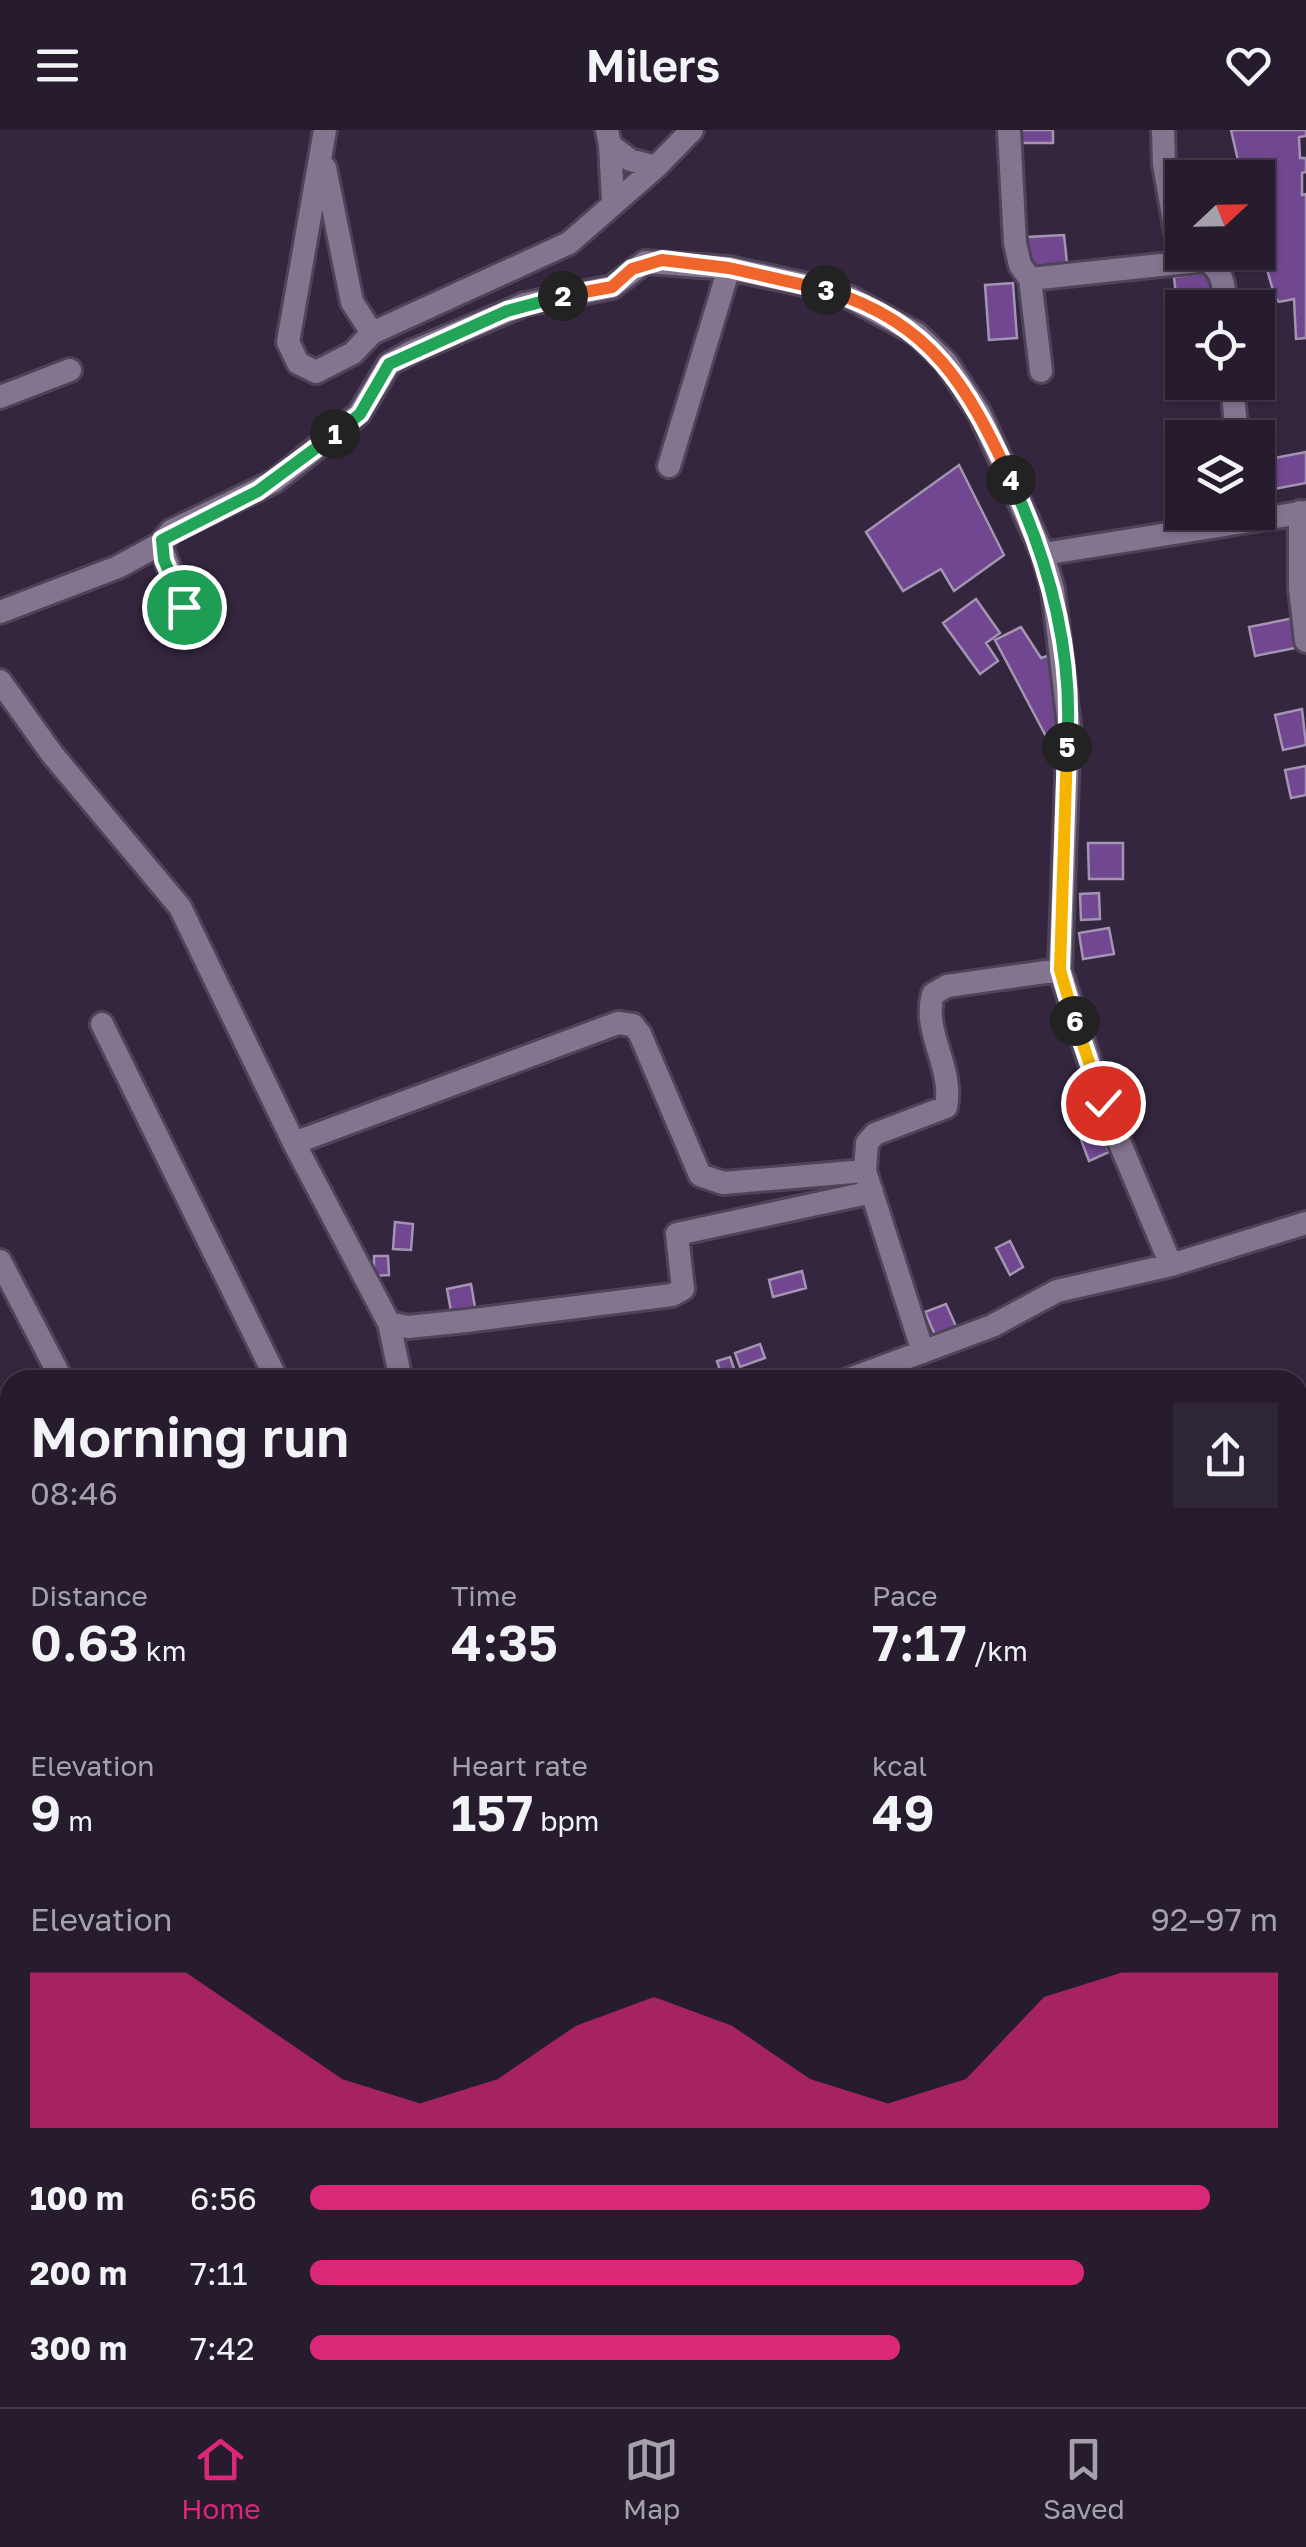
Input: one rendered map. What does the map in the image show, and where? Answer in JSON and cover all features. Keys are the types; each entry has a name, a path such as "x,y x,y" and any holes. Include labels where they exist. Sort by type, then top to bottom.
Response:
{"street":[{"path":"323,140 288,342 298,363 316,372 353,353 372,333 569,243 598,221 613,201 656,167 692,130"},
{"path":"1008,130 1016,243 1020,265 1030,279 1041,371"},
{"path":"1163,130 1165,170"},
{"path":"609,137 630,160 656,167"},
{"path":"609,137 613,201"},
{"path":"323,140 346,281 352,302 372,333"},
{"path":"0,612 118,567 160,544 171,532 274,481 360,414 389,364 411,352 525,304 612,287 645,262 729,268 851,298 917,334 946,362 980,414 1044,554 1062,633 1069,726 1060,970 1103,1103 1171,1265"},
{"path":"1030,279 1165,263"},
{"path":"668,466 729,268"},
{"path":"0,397 70,370"},
{"path":"1275,514 1303,512 1300,589 1306,641"},
{"path":"1044,554 1170,530"},
{"path":"160,544 184,607"},
{"path":"0,681 52,754 180,907 294,1143 388,1323 399,1370"},
{"path":"923,1352 868,1182 867,1143 875,1134 946,1108 948,1078 931,1026 933,994 947,986 1060,970"},
{"path":"294,1143 618,1023 633,1025 640,1034 700,1176 723,1183 868,1182"},
{"path":"102,1024 272,1370"},
{"path":"388,1323 408,1327 466,1322 672,1295 683,1289 677,1234 868,1182"},
{"path":"874,1370 992,1326 1056,1291 1171,1265 1306,1223"},
{"path":"0,1261 57,1370"}],"building":[{"path":"1018,130 1053,130 1053,143 1018,143"},
{"path":"1231,130 1306,130 1306,136 1299,137 1300,158 1306,158 1302,195 1306,194 1306,338 1296,339 1294,299 1279,302 1267,270 1275,270 1275,160 1238,160"},
{"path":"1064,235 1067,263 1030,266 1027,237"},
{"path":"1212,272 1214,290 1175,290 1174,277"},
{"path":"1013,283 1017,338 989,340 985,285"},
{"path":"1306,452 1306,483 1275,489 1275,458"},
{"path":"959,465 1004,555 954,591 941,569 903,591 866,532"},
{"path":"976,599 1000,633 986,643 998,661 980,674 943,623"},
{"path":"1294,618 1300,647 1255,656 1249,627"},
{"path":"1021,627 1041,658 1057,653 1065,755 1058,759 995,640"},
{"path":"1302,709 1306,745 1283,750 1275,715"},
{"path":"1306,766 1306,795 1291,798 1285,770"},
{"path":"1088,843 1123,843 1123,879 1089,879"},
{"path":"1099,893 1100,919 1081,920 1080,894"},
{"path":"1109,928 1114,954 1083,959 1079,933"},
{"path":"1100,1129 1109,1152 1089,1161 1080,1137"},
{"path":"395,1222 413,1224 411,1250 393,1249"},
{"path":"1010,1241 1023,1267 1010,1275 996,1248"},
{"path":"374,1256 388,1256 389,1275 374,1276"},
{"path":"802,1271 806,1288 773,1297 769,1280"},
{"path":"471,1284 476,1313 452,1317 447,1289"},
{"path":"946,1304 956,1326 935,1335 925,1312"},
{"path":"760,1344 765,1358 740,1367 735,1353"},
{"path":"730,1357 735,1370 720,1370 717,1361"}],"route":[{"path":"184,607 164,560 162,540 274,481 360,414 389,364 507,311 612,287 632,269 662,260 780,278 851,298 880,312 917,334 946,362 980,414 1044,554 1054,589 1062,633 1069,726 1062,833 1060,970 1103,1103"}]}
